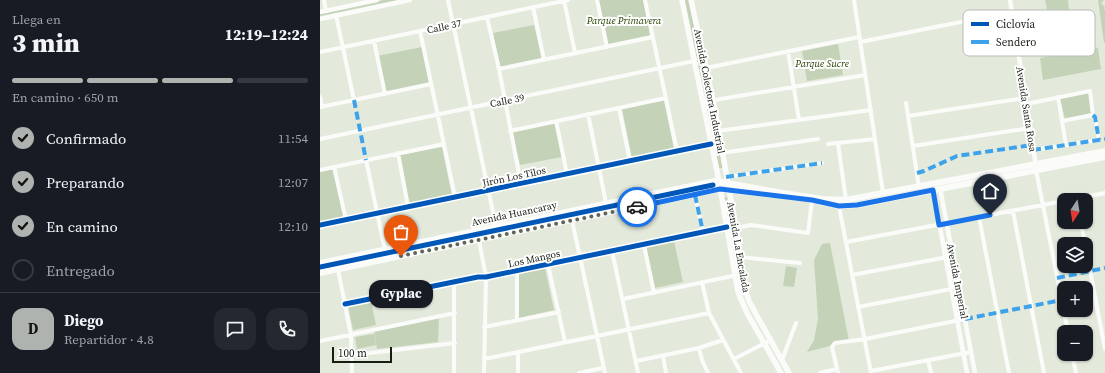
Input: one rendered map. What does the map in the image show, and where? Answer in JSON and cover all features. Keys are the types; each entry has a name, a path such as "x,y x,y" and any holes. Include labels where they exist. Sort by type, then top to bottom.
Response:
{"main road":[{"name":"Avenida Colectora Industrial","path":"682,0 719,181"},
{"name":"Avenida Colectora Industrial","path":"691,0 706,68 727,183"},
{"name":"Avenida Huancaray","path":"320,263 719,181 839,206 857,205 933,190 1105,151"},
{"name":"Avenida Huancaray","path":"727,183 823,199 846,200 919,186 1105,157"},
{"name":"Avenida La Encalada","path":"719,181 735,276 742,304 781,373"},
{"name":"Avenida Huancaray","path":"320,273 695,195 720,189 727,183"},
{"name":"Avenida La Encalada","path":"727,183 736,228 742,274 749,301 789,373"}],"street":[{"path":"324,0 326,11"},
{"path":"320,12 366,1 377,0"},
{"path":"320,19 410,0"},
{"path":"448,0 498,236"},
{"path":"565,0 575,53"},
{"name":"Calle 37","path":"320,52 565,0"},
{"path":"597,0 607,46"},
{"path":"645,0 677,151"},
{"path":"854,0 883,193"},
{"name":"Avenida Santa Rosa","path":"1010,0 1011,10"},
{"path":"533,7 544,60"},
{"path":"336,15 354,100"},
{"path":"487,17 499,69 521,184"},
{"path":"860,42 963,22"},
{"path":"420,31 455,197"},
{"path":"499,69 653,37"},
{"path":"706,68 859,37"},
{"path":"374,41 385,94"},
{"path":"788,51 799,120"},
{"name":"Avenida Santa Rosa","path":"1018,56 1036,167"},
{"name":"Calle 39","path":"320,139 694,61"},
{"path":"703,102 865,75"},
{"path":"320,97 321,107 431,84"},
{"path":"1026,104 1090,91 1093,115 1095,117 1099,140 1033,150"},
{"path":"1058,97 1066,145"},
{"path":"510,131 666,98"},
{"path":"908,116 1025,98"},
{"path":"906,103 919,186"},
{"path":"619,108 630,161"},
{"path":"718,131 871,110"},
{"path":"588,114 606,204"},
{"path":"1062,121 1093,115"},
{"path":"556,121 567,174"},
{"path":"913,146 1030,128"},
{"path":"722,153 818,139"},
{"path":"828,144 875,139"},
{"path":"320,170 444,144"},
{"name":"Jirón Los Tilos","path":"320,225 711,144"},
{"path":"838,144 846,200"},
{"path":"398,153 408,207"},
{"path":"366,160 385,250"},
{"path":"727,183 822,162"},
{"path":"334,167 346,220"},
{"path":"1036,167 1067,325"},
{"name":"Avenida Imperial","path":"940,188 975,373"},
{"name":"Avenida Imperial","path":"933,190 967,373"},
{"path":"1093,196 1105,194"},
{"path":"695,195 703,232"},
{"path":"736,228 751,225 808,233 812,200"},
{"path":"846,242 1057,202"},
{"path":"839,206 871,372 971,352"},
{"path":"570,211 605,373"},
{"path":"1013,211 1044,373"},
{"path":"978,217 1009,373"},
{"name":"Los Mangos","path":"345,304 478,276 486,277 518,271 727,227"},
{"path":"477,230 486,277 484,373"},
{"path":"644,245 654,293"},
{"path":"612,251 638,373"},
{"path":"852,275 953,256"},
{"path":"740,258 800,263"},
{"path":"548,264 565,342"},
{"path":"338,269 351,334 353,355 352,373"},
{"path":"517,320 518,271"},
{"path":"1091,273 1105,349"},
{"path":"623,299 742,274"},
{"path":"454,282 454,373"},
{"path":"702,282 709,313 741,373"},
{"path":"858,307 951,289"},
{"path":"484,327 559,312"},
{"path":"320,341 455,313"},
{"path":"484,359 709,313"},
{"path":"820,373 837,371 832,347 833,345 965,319"},
{"path":"782,360 796,323"},
{"path":"636,361 699,348 723,340"},
{"path":"734,359 771,340"},
{"path":"353,355 455,343"},
{"path":"699,348 702,360 708,373"},
{"path":"518,352 518,373"},
{"path":"663,356 666,373"},
{"path":"928,360 931,373"},
{"path":"1073,361 1076,373"},
{"path":"579,373 604,368"}],"green space":[{"path":"384,0 397,0 320,16 320,13"},
{"name":"Parque Primavera","path":"599,0 643,0 650,35 608,44"},
{"path":"684,0 689,0 708,94 704,94"},
{"path":"1045,0 1068,0 1069,10 1047,10"},
{"path":"1098,0 1104,0 1101,3 1105,7 1105,43 1104,43"},
{"path":"534,25 542,58 500,67 493,33"},
{"name":"Parque Sucre","path":"838,44 843,75 807,81 802,51"},
{"path":"422,47 430,83 385,92 377,56"},
{"path":"1098,48 1101,69 1043,80 1040,58 1052,56 1095,56 1095,49"},
{"path":"1087,92 1089,94 1091,113 1065,119 1060,98"},
{"path":"664,100 674,150 632,158 622,109"},
{"path":"710,103 723,168 719,168 706,105"},
{"path":"555,123 562,157 520,165 512,132"},
{"path":"442,147 452,196 410,205 400,155"},
{"path":"333,169 344,219 320,223 320,172"},
{"path":"724,197 727,197 738,262 735,263"},
{"path":"674,241 683,282 655,288 646,247"},
{"path":"830,243 849,341 807,352 814,340 818,319 814,260 822,244"},
{"path":"949,258 951,259 962,316 961,318 958,317"},
{"path":"786,266 797,268 794,287 783,286"},
{"path":"545,268 554,310 519,318 519,274"},
{"path":"371,301 376,325 353,330 348,306"},
{"path":"439,318 438,342 377,349 374,331"},
{"path":"374,334 376,345 357,349 355,337"}],"marked path":[{"path":"354,100 366,160"},
{"path":"1093,115 1095,117 1099,140"},
{"path":"1033,150 1105,139"},
{"path":"917,173 957,156 1032,145"},
{"path":"726,177 822,163"},
{"path":"695,195 703,232"},
{"path":"1057,278 1105,268"},
{"path":"965,319 1057,301"}],"cycle path":[{"path":"320,225 711,144"},
{"path":"320,267 713,185"},
{"path":"345,304 478,277 486,277 727,227"}],"way so far":[{"path":"401,256 637,207"}],"place":[{"name":"Gyplac","path":"401,256"}],"route":[{"path":"637,207 720,189 812,200 839,206 857,205 933,190 939,225 990,215"}]}
